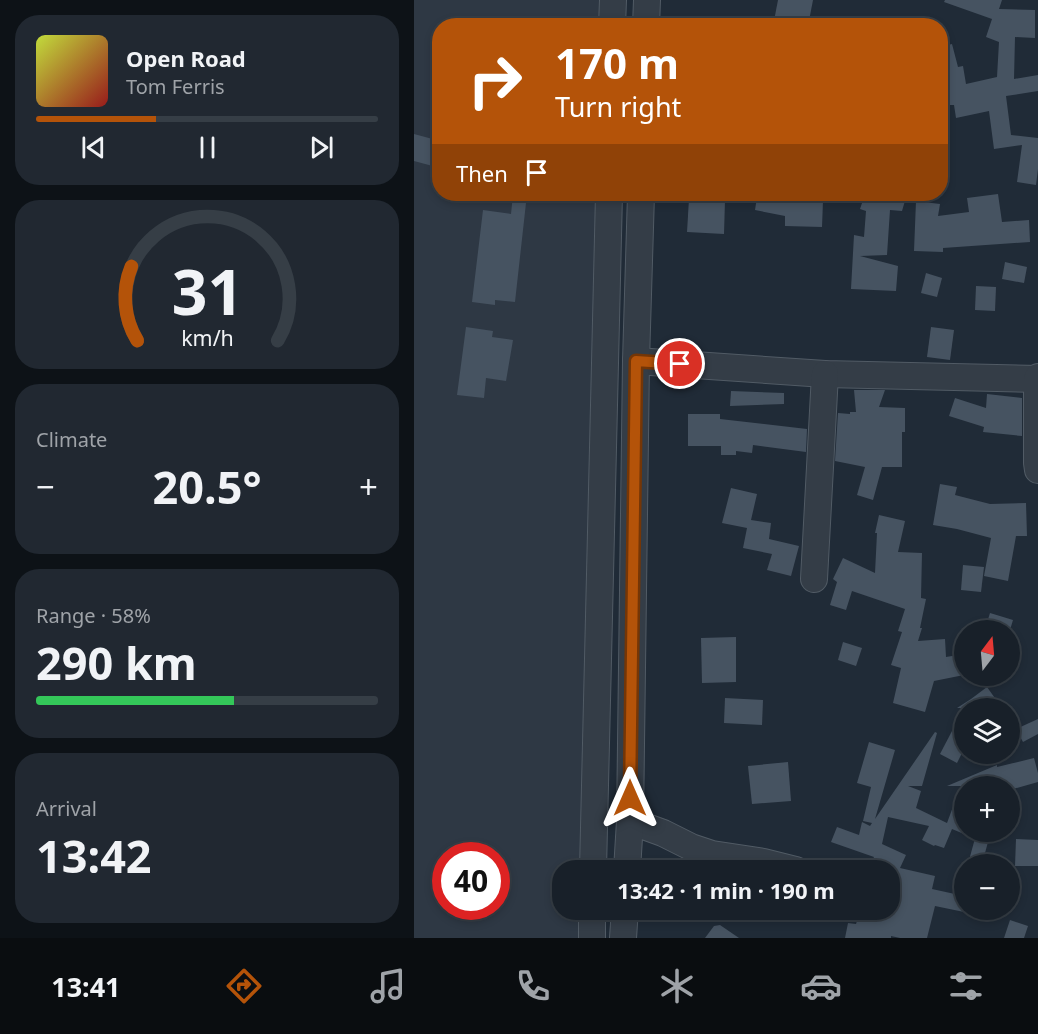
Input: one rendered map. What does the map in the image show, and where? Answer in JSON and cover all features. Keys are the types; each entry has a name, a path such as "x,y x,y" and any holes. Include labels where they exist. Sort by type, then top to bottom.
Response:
{"street":[{"path":"612,18 613,0"},
{"path":"646,18 647,0"},
{"path":"593,860 609,201"},
{"path":"628,860 641,201"},
{"path":"636,361 825,374 1038,379 1038,470"},
{"path":"814,579 825,374"},
{"path":"630,821 712,854 751,860"},
{"path":"592,920 592,938"},
{"path":"623,938 624,920"}],"shaded area":[{"path":"414,0 621,0 620,18 432,18 432,201 617,201 605,860 552,860 552,920 604,920 603,938 414,938"}],"building":[{"path":"778,0 813,0 810,18 775,18"},
{"path":"945,0 1002,0 999,9 1035,10 1035,38 1015,37 1014,79 1038,75 1038,91 1006,96 1011,135 1038,138 1036,185 1017,182 1022,145 994,149 989,111 956,118 954,105 948,105 948,45 952,44 958,67 963,66 966,84 997,77 999,42 986,37 992,19 944,2"},
{"path":"414,134 432,139 432,166 414,161"},
{"path":"998,194 1002,222 1029,220 1030,242 943,248 943,252 914,251 916,201 940,204 938,216 969,212 967,198"},
{"path":"512,201 526,201 515,302 495,300 495,305 472,302 483,210 511,214"},
{"path":"689,201 725,201 724,234 687,232"},
{"path":"756,201 823,201 822,227 785,226 785,216 755,210"},
{"path":"863,201 905,201 902,211 890,210 887,255 860,256 898,266 896,291 851,289 854,235 864,237 866,211 860,209"},
{"path":"1005,262 1027,267 1024,283 1002,279"},
{"path":"926,273 942,278 937,297 921,293"},
{"path":"976,286 996,287 995,311 975,310"},
{"path":"466,327 493,331 492,337 513,340 506,381 486,378 484,398 457,395"},
{"path":"931,327 954,330 950,360 927,357"},
{"path":"854,390 885,390 879,407 905,408 902,467 882,467 873,500 857,495 865,467 835,461 838,413 856,412"},
{"path":"731,391 784,393 784,404 730,406"},
{"path":"987,394 1022,398 1022,436 983,432 984,427 949,416 955,398 986,408"},
{"path":"688,414 720,414 720,419 807,429 806,452 753,445 752,453 736,451 736,455 721,455 721,446 688,446"},
{"path":"940,484 957,487 955,495 990,504 1026,503 1027,536 1016,536 1008,581 984,576 991,538 933,525"},
{"path":"731,488 757,494 751,520 771,523 769,539 799,546 791,576 767,570 772,554 743,548 747,528 722,523"},
{"path":"879,515 905,521 898,552 922,553 921,598 926,599 918,641 945,639 946,657 954,656 954,677 934,681 925,712 893,703 901,668 891,665 902,632 898,631 905,609 852,591 846,610 830,605 837,582 833,579 843,558 875,573 877,533 875,533"},
{"path":"963,565 984,567 981,592 961,590"},
{"path":"990,613 1013,620 988,620"},
{"path":"736,637 736,682 702,683 701,638"},
{"path":"843,642 862,648 856,666 838,660"},
{"path":"987,687 995,698 972,698"},
{"path":"725,698 763,700 762,725 724,723"},
{"path":"1038,719 1038,734 1023,742 1020,736 1020,727"},
{"path":"952,731 954,732 954,761 940,754"},
{"path":"935,732 937,733 922,786 908,786 921,791 916,808 947,823 954,804 954,830 952,829 944,848 922,840 929,826 888,817 882,844 906,855 900,868 900,860 873,860 874,857 831,842 837,827 859,835 862,822 870,826 872,823 863,821 871,787 857,783 869,742 895,750 875,819"},
{"path":"1034,758 1038,782 1020,787 1020,776 971,776 997,765 997,767 1020,764 1020,761"},
{"path":"788,762 791,801 752,804 748,766"},
{"path":"1020,839 1038,840 1038,866 1020,866 1020,854 1015,854 1016,842 1020,842"},
{"path":"974,842 988,842 985,854 971,854"},
{"path":"900,868 935,876 932,889 954,894 954,910 935,906 927,938 891,936 891,938 845,938 848,923 856,924 857,920 900,920"},
{"path":"1010,920 1028,926 1024,938 1004,938"},
{"path":"720,925 739,938 705,938 714,926"}],"route":[{"path":"630,798 636,361 680,364"}]}
